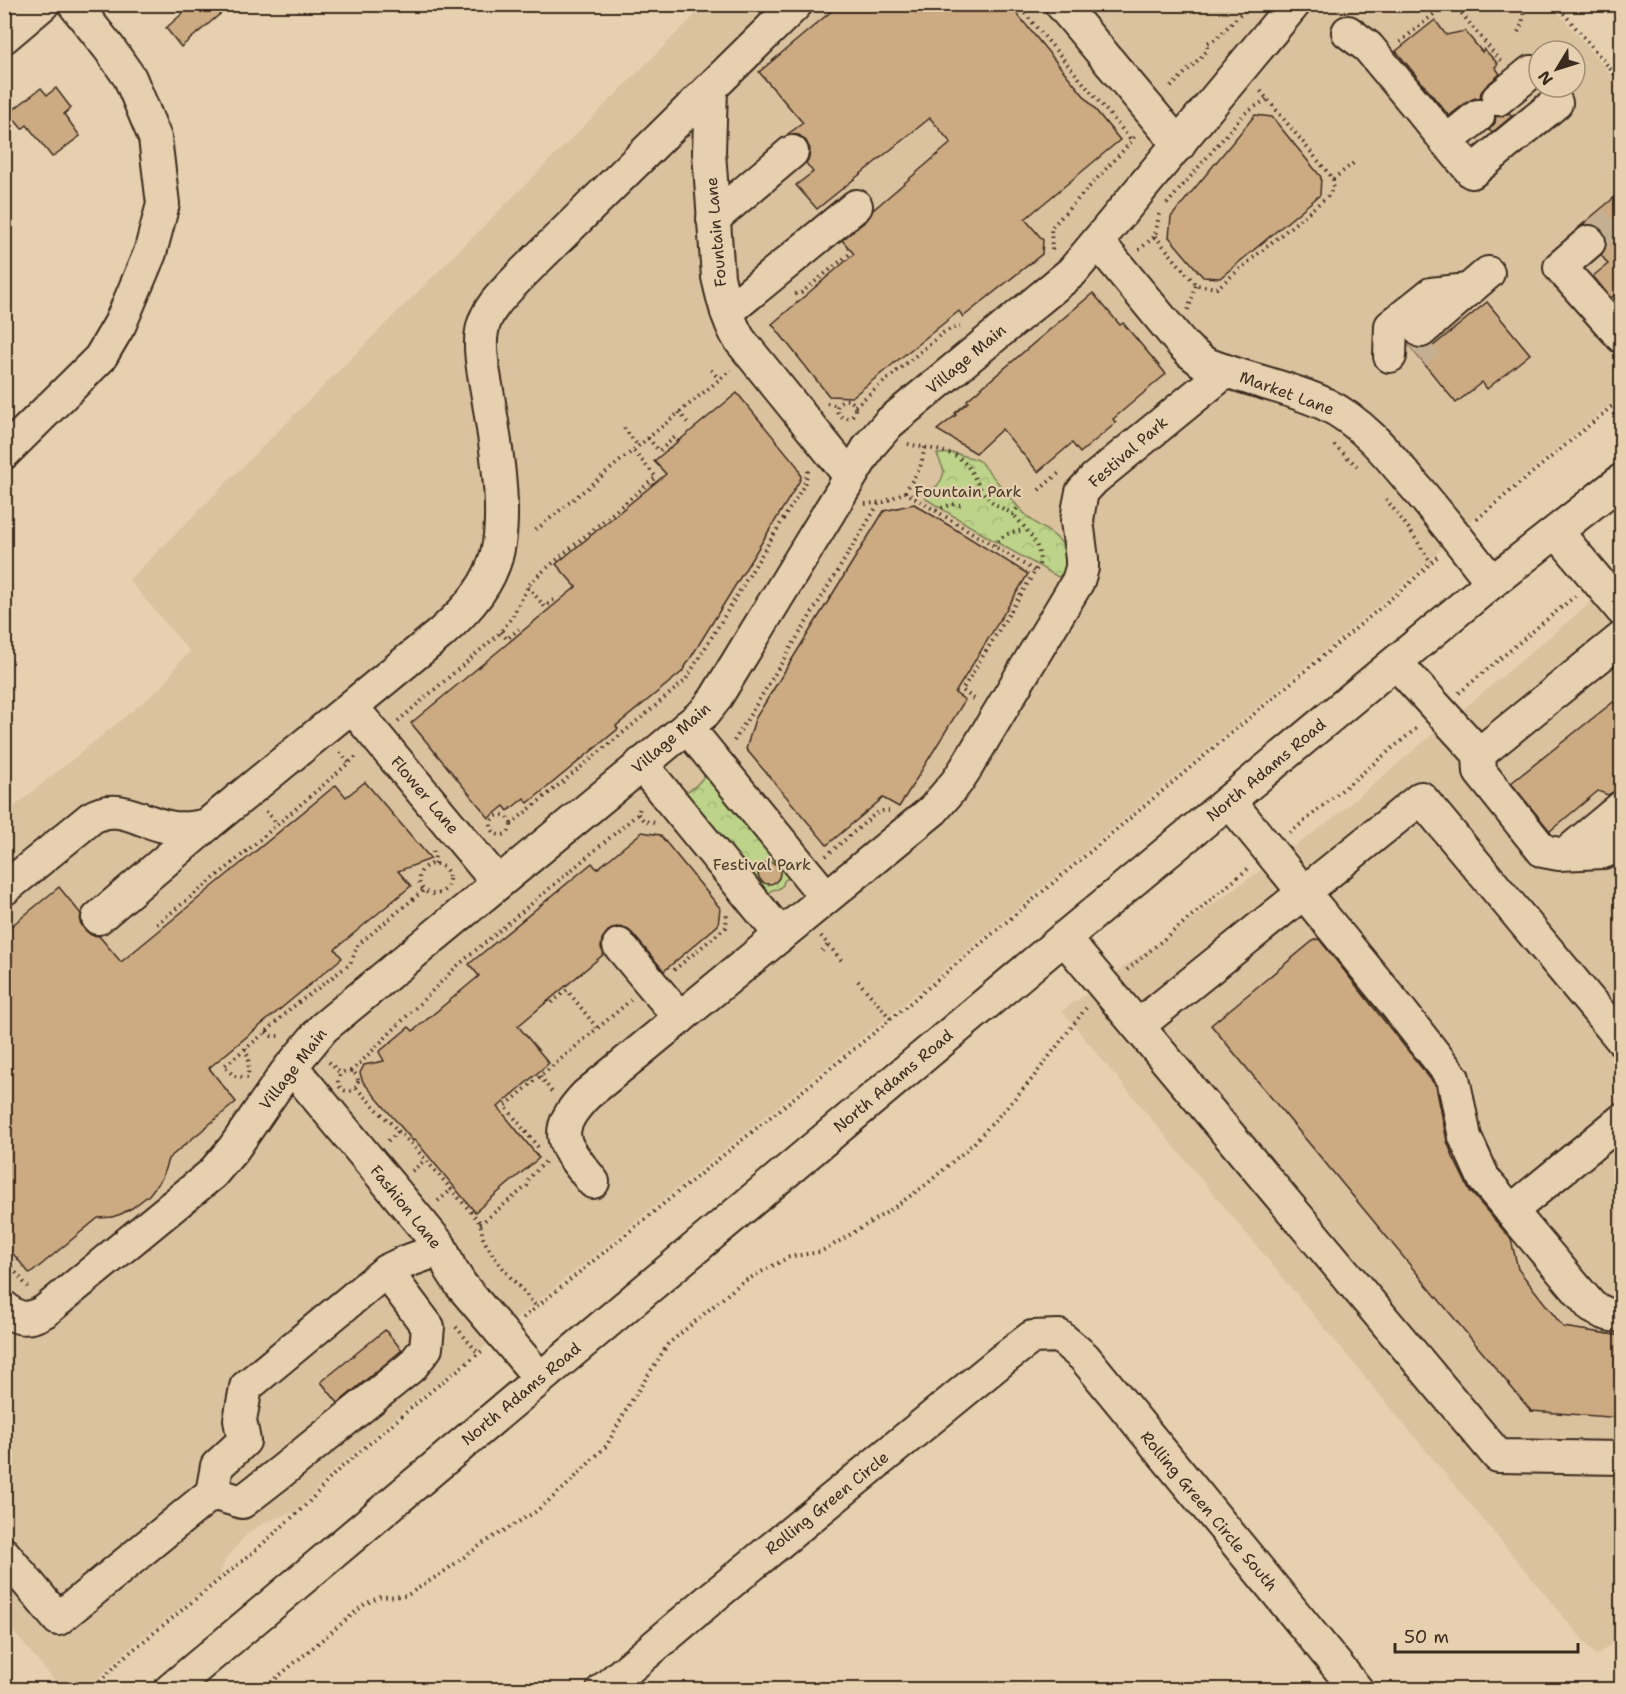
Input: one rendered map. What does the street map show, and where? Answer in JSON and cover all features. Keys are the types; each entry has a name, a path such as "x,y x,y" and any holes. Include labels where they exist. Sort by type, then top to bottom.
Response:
{"street":[{"path":"4,37 43,4"},
{"path":"4,453 100,358 120,324 150,253 163,204 155,138 130,78 74,4"},
{"path":"98,918 207,825 454,622 476,597 494,566 499,547 501,506 482,343 482,332 490,310 524,272 796,4"},
{"path":"1061,4 1179,145"},
{"name":"Village Main","path":"15,1301 16,1317 25,1319 35,1317 45,1311 212,1174 234,1148 291,1066 323,1028 711,705 853,489 870,445 889,423 1072,272 1294,4"},
{"path":"1348,32 1368,47 1472,172 1533,99"},
{"name":"Fountain Lane","path":"711,89 709,152 713,219 718,278 727,312 739,339 853,489"},
{"path":"1454,151 1496,117 1527,97"},
{"path":"713,219 792,152"},
{"path":"727,312 856,206"},
{"name":"Market Lane","path":"1098,242 1190,352 1204,363 1325,404 1361,427 1411,481 1492,582"},
{"path":"1589,242 1560,267 1622,337"},
{"path":"1412,345 1478,282"},
{"name":"Festival Park","path":"593,1182 567,1148 563,1138 567,1117 586,1095 933,810 945,797 966,768 1078,580 1082,568 1082,552 1077,522 1082,492 1094,478 1226,371"},
{"name":"North Adams Road","path":"170,1689 1064,938 1492,582 1622,480"},
{"path":"1557,532 1622,610"},
{"path":"1479,754 1622,638"},
{"path":"1396,663 1479,754 1480,772 1543,851 1559,854 1603,852 1622,845"},
{"name":"Flower Lane","path":"352,707 498,883"},
{"path":"687,727 826,897"},
{"path":"641,765 781,935"},
{"path":"1138,1026 1421,798 1622,1040"},
{"path":"1229,801 1453,1078 1465,1137 1484,1179 1592,1307 1614,1316 1622,1315"},
{"path":"1567,853 1622,807"},
{"path":"4,889 100,812 124,813 167,827 182,829 207,825"},
{"path":"1064,938 1498,1456 1622,1458"},
{"path":"619,945 680,1018"},
{"name":"Fashion Lane","path":"291,1066 441,1249 461,1285 540,1378"},
{"path":"1511,1211 1622,1120"},
{"path":"4,1554 58,1619 212,1493 217,1466 244,1441 240,1420 246,1387 386,1271 441,1249"},
{"path":"212,1493 242,1502 412,1366 426,1348 428,1327 386,1271"},
{"name":"Rolling Green Circle","path":"603,1689 1032,1336 1059,1336"},
{"name":"Rolling Green Circle South","path":"1059,1336 1084,1357 1357,1689"}],"path":[{"path":"1017,4 1132,141"},
{"path":"1171,87 1206,51 1207,43 1216,39 1250,4"},
{"path":"1396,45 1446,4"},
{"path":"1454,4 1493,53 1496,51"},
{"path":"1518,32 1523,18 1522,4"},
{"path":"1556,4 1622,83"},
{"path":"1155,236 1196,285 1217,288 1328,196 1333,188 1333,180 1254,81"},
{"path":"1131,256 1155,236 1159,215 1244,114 1267,99"},
{"path":"1049,257 1053,249 1051,228 1136,134"},
{"path":"1333,180 1355,162"},
{"path":"786,300 801,293 852,252"},
{"path":"1185,319 1196,285"},
{"path":"838,406 839,414 846,419 854,415 855,406 943,333 953,328 964,327"},
{"path":"536,530 736,366"},
{"path":"711,370 719,380"},
{"path":"728,372 736,381"},
{"path":"821,399 838,406"},
{"path":"838,406 848,400 855,406"},
{"path":"1472,523 1611,407 1622,402"},
{"path":"679,412 688,423"},
{"path":"624,428 638,446"},
{"path":"648,438 659,451 675,437 678,441"},
{"path":"1332,443 1364,473"},
{"path":"908,444 958,457 985,495 1013,514 1038,550 1039,565 962,690 975,698 969,708"},
{"path":"853,489 870,504 879,503 905,492 921,468 925,447"},
{"path":"395,724 501,632 511,619 528,586 552,563 656,477 633,450"},
{"path":"511,824 506,816 496,816 492,821 492,831 505,834 510,830 511,824 685,681 804,485 807,471 804,460"},
{"path":"1039,490 1061,472"},
{"path":"905,492 1035,571"},
{"path":"1384,496 1431,562"},
{"path":"728,738 733,743 879,503"},
{"path":"935,511 947,505 964,504"},
{"path":"1013,514 1018,506"},
{"path":"994,546 999,538 1006,534 1026,530"},
{"path":"527,1314 891,1019 1411,582 1439,555"},
{"path":"262,1689 365,1604 381,1597 406,1596 485,1542 534,1512 564,1488 606,1445 668,1344 741,1283 789,1257 820,1252 889,1211 927,1184 974,1143 1019,1094 1091,1002 1106,988 1596,579"},
{"path":"528,586 545,607 557,597"},
{"path":"501,632 507,639 519,629"},
{"path":"157,924 227,868 361,753"},
{"path":"351,1071 359,1080 356,1088 349,1092 344,1091 338,1084 341,1074 351,1071 456,967 638,813 642,803"},
{"path":"260,804 277,824"},
{"path":"821,860 875,814 883,811 897,812"},
{"path":"638,813 644,821 659,824"},
{"path":"429,865 439,865 448,875 446,888 438,894 424,890 420,880 422,871 429,865"},
{"path":"248,1078 234,1076 224,1066 287,1012 350,963 359,944 424,890"},
{"path":"668,975 726,927 728,906"},
{"path":"815,929 842,961"},
{"path":"822,951 828,945"},
{"path":"858,981 891,1019"},
{"path":"548,1001 550,1004 567,990 597,1028"},
{"path":"287,1012 290,1017"},
{"path":"266,1032 276,1037 285,1034"},
{"path":"246,1048 250,1083"},
{"path":"540,1076 555,1096"},
{"path":"356,1088 399,1131 452,1190 480,1224 486,1244 536,1306"},
{"path":"387,1141 399,1131"},
{"path":"412,1171 425,1160"},
{"path":"436,1202 452,1190"},
{"path":"4,1258 28,1287 15,1301"},
{"path":"91,1689 123,1658 264,1543 308,1503 336,1472 431,1391 482,1352"}],"shaded area":[{"path":"705,5 1552,5 1581,39 1527,39 1527,99 1587,99 1587,47 1621,87 1621,398 1467,524 1417,573 906,1002 482,1349 422,1395 334,1470 294,1512 268,1521 246,1535 225,1560 219,1578 128,1649 86,1689 62,1689 5,1622 5,814 163,686 180,661 190,652 129,580"},
{"path":"1621,577 1621,1636 1596,1656 1062,1011 1327,823"}],"green space":[{"name":"Fountain Park","path":"955,453 978,460 1026,515 1061,542 1066,554 1066,562 1060,576 1058,577 991,539 926,499 925,494 938,485 944,471 937,454"},
{"name":"Festival Park","path":"706,772 795,873 778,889 772,890 764,897 684,792 697,785"}],"building":[{"path":"176,4 232,4 181,47 166,28 183,13"},
{"path":"840,4 1009,4 1120,140 1025,219 1043,240 1042,254 963,317 959,311 852,397 829,396 772,324 854,254 842,240 867,220 873,210 951,143 930,118 817,209 796,185 813,172 806,163 810,149 806,141 799,135 788,134 803,123 759,72"},
{"path":"1435,20 1446,35 1465,31 1482,52 1484,49 1498,64 1495,67 1500,74 1481,92 1480,99 1475,98 1467,102 1449,116 1396,51"},
{"path":"41,88 47,95 56,88 71,108 64,114 80,136 52,157 27,125 22,129 9,113"},
{"path":"1509,113 1512,116 1492,133 1489,130 1495,123 1496,116 1501,117"},
{"path":"1255,115 1272,117 1321,177 1320,195 1220,278 1203,277 1169,237 1171,217"},
{"path":"1622,191 1622,289 1611,298 1593,276 1608,264 1601,255 1606,247 1603,231 1595,225 1586,224 1578,228"},
{"path":"1093,293 1120,325 1123,323 1166,374 1113,419 1116,423 1080,453 1072,443 1038,472 1002,429 976,453 937,430 956,415 955,413 968,402 967,400"},
{"path":"1487,302 1530,354 1487,389 1482,382 1456,403 1408,344 1424,349 1433,346"},
{"path":"737,393 798,467 801,477 799,482 682,672 616,726 618,729 528,803 524,798 508,811 504,806 489,818 411,723 576,587 556,564 666,474 654,461"},
{"path":"914,504 1028,574 955,693 965,700 899,807 883,798 827,845 746,749 755,719 884,511"},
{"path":"1622,695 1622,789 1608,795 1598,791 1550,831 1511,783"},
{"path":"365,782 431,859 398,871 411,886 335,949 342,958 209,1068 236,1102 168,1159 162,1178 149,1195 121,1214 98,1218 30,1274 4,1243 4,932 59,887 81,914 80,922 84,929 91,935 99,936 121,962 336,785 346,797"},
{"path":"642,832 660,835 720,908 718,925 664,971 626,928 616,927 608,931 602,939 601,948 604,954 518,1026 549,1063 498,1107 539,1158 475,1212 363,1082 360,1073 364,1065 384,1061 379,1052 409,1027 413,1031 479,976 469,964 592,863 597,869"},
{"path":"769,862 777,865 780,873 777,881 769,884 761,881 758,873 761,865"},
{"path":"1319,939 1436,1086 1447,1141 1453,1157 1470,1191 1511,1239 1518,1269 1563,1327 1622,1336 1622,1418 1531,1411 1211,1025 1314,940"},
{"path":"385,1330 402,1350 338,1403 321,1382"}],"tunnel":[{"path":"1589,242 1622,214"},
{"path":"1415,353 1429,341"}]}
